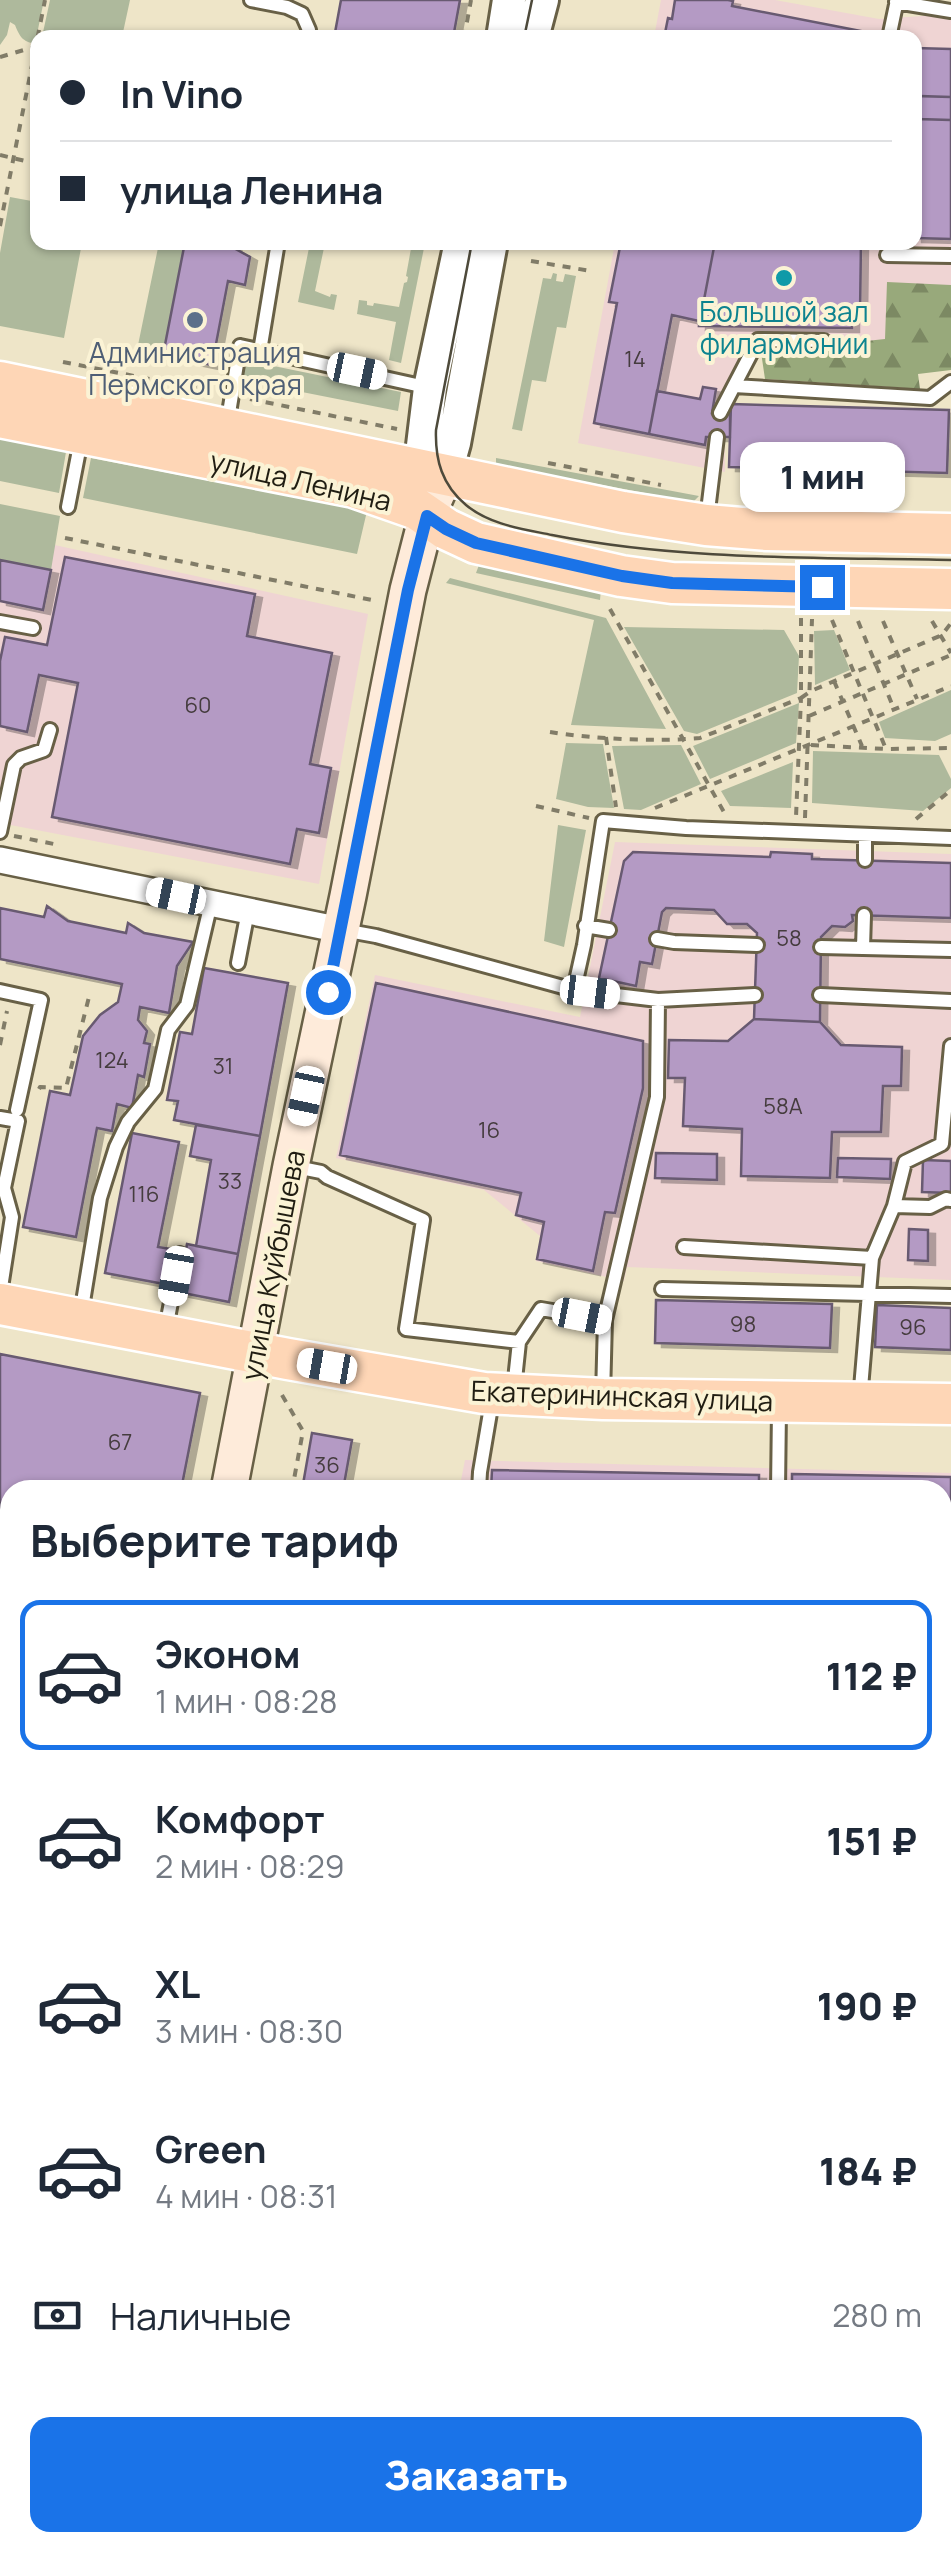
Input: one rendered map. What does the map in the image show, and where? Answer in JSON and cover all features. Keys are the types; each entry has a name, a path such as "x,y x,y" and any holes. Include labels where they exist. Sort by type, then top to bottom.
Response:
{"main road":[{"name":"улица Ленина","path":"0,382 229,412 441,483 706,525 951,534"},
{"name":"улица Ленина","path":"0,417 354,488 441,483"},
{"name":"улица Ленина","path":"441,483 446,529 486,546 672,583 942,606"},
{"name":"улица Куйбышева","path":"231,1480 413,570 441,483"},
{"name":"Екатерининская улица","path":"0,1304 254,1353 503,1394 951,1404"}],"street":[{"path":"504,30 508,0"},
{"path":"534,30 542,0"},
{"name":"улица Куйбышева","path":"441,483 430,388 459,250"},
{"name":"улица Куйбышева","path":"441,483 490,250"},
{"path":"0,860 341,930"}],"lane":[{"path":"251,0 302,14 309,30"},
{"path":"892,30 897,1 951,11"},
{"path":"260,351 277,250"},
{"path":"887,255 951,256"},
{"path":"720,413 758,340 824,340"},
{"path":"229,412 240,346 430,388"},
{"path":"734,386 930,398 951,382"},
{"path":"68,507 82,433"},
{"path":"706,525 717,437"},
{"path":"0,622 33,628"},
{"path":"0,833 14,765 21,758 44,750 50,730"},
{"path":"574,990 604,822 951,838"},
{"path":"865,836 865,860"},
{"path":"80,1320 100,1198 116,1147 128,1122 155,1089 168,1030 187,1005 211,903"},
{"path":"238,962 248,911"},
{"path":"863,948 864,915"},
{"path":"586,926 609,930"},
{"path":"341,930 574,990 658,1000 755,994"},
{"path":"656,939 756,945"},
{"path":"821,947 951,950"},
{"path":"5,992 41,1000 18,1110"},
{"path":"820,996 951,1001"},
{"path":"602,1398 605,1320 657,1097 658,1000"},
{"path":"860,1402 872,1258 894,1206 905,1162 946,1144 951,1046"},
{"path":"0,1118 18,1121 4,1188 5,1206 12,1216 0,1294"},
{"path":"291,1166 321,1172 423,1220 406,1329 519,1342"},
{"path":"894,1206 930,1207 951,1200"},
{"path":"684,1248 872,1258"},
{"path":"165,1336 180,1254"},
{"path":"662,1289 951,1296"},
{"path":"480,1480 519,1342 541,1309 605,1320"},
{"path":"778,1480 779,1401"}],"path":[{"path":"39,30 45,0"},
{"path":"465,30 471,0"},
{"path":"0,58 30,48"},
{"path":"0,226 30,75"},
{"path":"0,154 30,162"},
{"path":"531,261 591,270"},
{"path":"58,361 229,412 398,429"},
{"path":"534,460 664,486"},
{"path":"65,538 377,602"},
{"path":"809,716 951,654 942,635 942,606"},
{"path":"610,609 734,830"},
{"path":"800,832 801,618"},
{"path":"800,832 811,691 812,619"},
{"path":"832,620 886,749"},
{"path":"858,621 894,708"},
{"path":"883,621 917,699"},
{"path":"550,732 700,738 802,698 942,635 951,623"},
{"path":"834,682 862,747"},
{"path":"606,737 619,822 951,686"},
{"path":"808,744 951,748"},
{"path":"893,837 951,790"},
{"path":"536,806 604,822"},
{"path":"0,833 59,845"},
{"path":"0,1045 5,992"},
{"path":"37,1100 40,1087 66,1088 89,997"},
{"path":"282,1395 303,1431 294,1480"}],"shaded area":[{"path":"661,0 775,0 879,19 951,14 951,366 742,356 724,396 725,472 578,443 614,250 922,250 922,30 655,30"},
{"path":"0,533 368,614 319,884 0,823"},
{"path":"615,842 951,854 951,1280 627,1267 624,1281 536,1261 540,1236 484,1190 336,1158 375,975 580,1017"},
{"path":"465,1460 951,1473 951,1480 461,1480"}],"green space":[{"path":"0,0 44,0 38,30 30,30 30,42 10,22 0,45"},
{"path":"50,0 130,0 124,30 44,30"},
{"path":"10,197 30,201 30,250 81,250 64,338 0,326 0,253"},
{"path":"158,250 184,250 163,355 137,350"},
{"path":"309,250 324,250 315,291 330,297 337,295 334,310 298,302"},
{"path":"411,250 424,250 401,363 389,360 396,322 357,314 359,300 367,301 367,305 399,307"},
{"path":"553,273 557,274 556,281 563,282 565,274 576,276 566,328 557,327 546,382 532,380 522,431 512,429 543,278 551,279"},
{"path":"887,282 951,285 951,370 918,374 920,389 765,379 761,352 885,339"},
{"path":"244,360 401,392 398,411 241,380"},
{"path":"0,438 66,452 59,493 0,481"},
{"path":"91,458 367,511 357,554 83,498"},
{"path":"496,458 699,496 693,502 496,465"},
{"path":"0,504 60,516 51,570 0,560"},
{"path":"479,565 601,589 600,600 476,573"},
{"path":"450,578 606,618 666,729 571,725 594,620 446,583"},
{"path":"624,627 784,630 799,656 797,693 697,734 684,731"},
{"path":"834,630 850,670 815,685 814,631"},
{"path":"951,690 951,734 935,741 885,738 879,722"},
{"path":"799,703 796,743 710,779 693,746"},
{"path":"566,743 603,744 614,808 556,799"},
{"path":"681,745 701,784 641,810 624,809 612,746"},
{"path":"813,751 939,755 951,779 951,788 923,811 812,803"},
{"path":"793,762 791,808 730,806 721,791"},
{"path":"558,825 586,830 564,947 544,941"}],"building":[{"path":"341,0 460,0 454,30 335,30"},
{"path":"675,0 728,0 733,1 732,6 856,30 666,30 668,18 672,19"},
{"path":"922,48 951,49 951,97 922,96"},
{"path":"922,96 951,97 951,120 922,119"},
{"path":"922,119 951,120 951,239 922,238"},
{"name":"Администрация Пермского края","path":"183,250 238,250 250,257 245,285 228,281 212,365 163,355"},
{"path":"619,250 861,250 860,314 852,314 852,328 699,326 699,321 672,315 649,434 594,423 617,303 609,302"},
{"name":"Большой зал филармонии","path":"713,250 861,250 860,314 852,314 852,328 699,326"},
{"path":"703,387 716,389 712,413 730,413 730,437 706,437 705,445 649,434 657,391 700,399"},
{"path":"731,404 949,410 947,473 729,467"},
{"path":"65,557 255,594 247,636 332,653 310,764 331,768 319,833 297,829 290,864 52,817 78,683 39,675 27,732 0,726 0,661 5,637 47,645"},
{"path":"0,560 51,570 43,610 0,601"},
{"path":"633,852 770,857 771,852 812,854 812,859 951,863 951,918 852,915 853,921 845,927 832,926 821,937 820,1022 754,1019 757,933 747,924 727,924 714,910 666,908 652,964 640,962 636,986 599,978 624,861"},
{"path":"47,906 68,921 126,933 128,923 144,933 193,942 177,966 169,1013 140,1007 138,1020 147,1031 144,1043 150,1044 144,1077 138,1075 132,1108 117,1104 112,1131 97,1128 76,1237 23,1227 50,1091 70,1095 83,1036 100,1015 118,1002 122,984 0,959 0,908 44,917"},
{"path":"204,968 288,983 260,1136 174,1120 178,1101 167,1100 180,1032 192,1034"},
{"path":"376,983 643,1041 643,1088 615,1213 605,1212 593,1271 537,1259 544,1222 516,1215 521,1193 340,1155"},
{"path":"754,1019 820,1022 841,1045 902,1047 901,1086 883,1086 881,1132 832,1132 830,1178 741,1176 742,1129 683,1126 685,1078 668,1078 669,1040 728,1041"},
{"path":"196,1125 260,1136 238,1254 196,1246 211,1160 190,1156"},
{"path":"132,1133 179,1142 158,1247 171,1249 164,1284 105,1273"},
{"path":"656,1153 717,1154 717,1180 655,1178"},
{"path":"838,1158 891,1159 890,1179 837,1177"},
{"path":"923,1160 951,1161 951,1193 922,1192"},
{"path":"909,1229 928,1230 928,1261 908,1260"},
{"path":"187,1244 238,1254 229,1302 178,1292"},
{"path":"656,1300 832,1304 830,1348 655,1343"},
{"path":"877,1305 951,1308 951,1350 875,1347"},
{"path":"0,1354 200,1393 183,1480 0,1480"},
{"path":"312,1433 352,1440 345,1480 304,1480"},
{"path":"492,1470 759,1475 759,1480 492,1480"},
{"path":"792,1474 951,1477 951,1480 792,1480"}],"tram line":[{"path":"526,30 532,0"},
{"path":"470,250 436,441 446,480 475,512 530,531 651,549 751,556 951,560"}],"place":[{"name":"Большой зал филармонии","path":"784,278"},
{"name":"Администрация Пермского края","path":"195,320"}],"route":[{"path":"328,992 408,590 427,516 476,543 622,576 672,583 822,587"}]}
